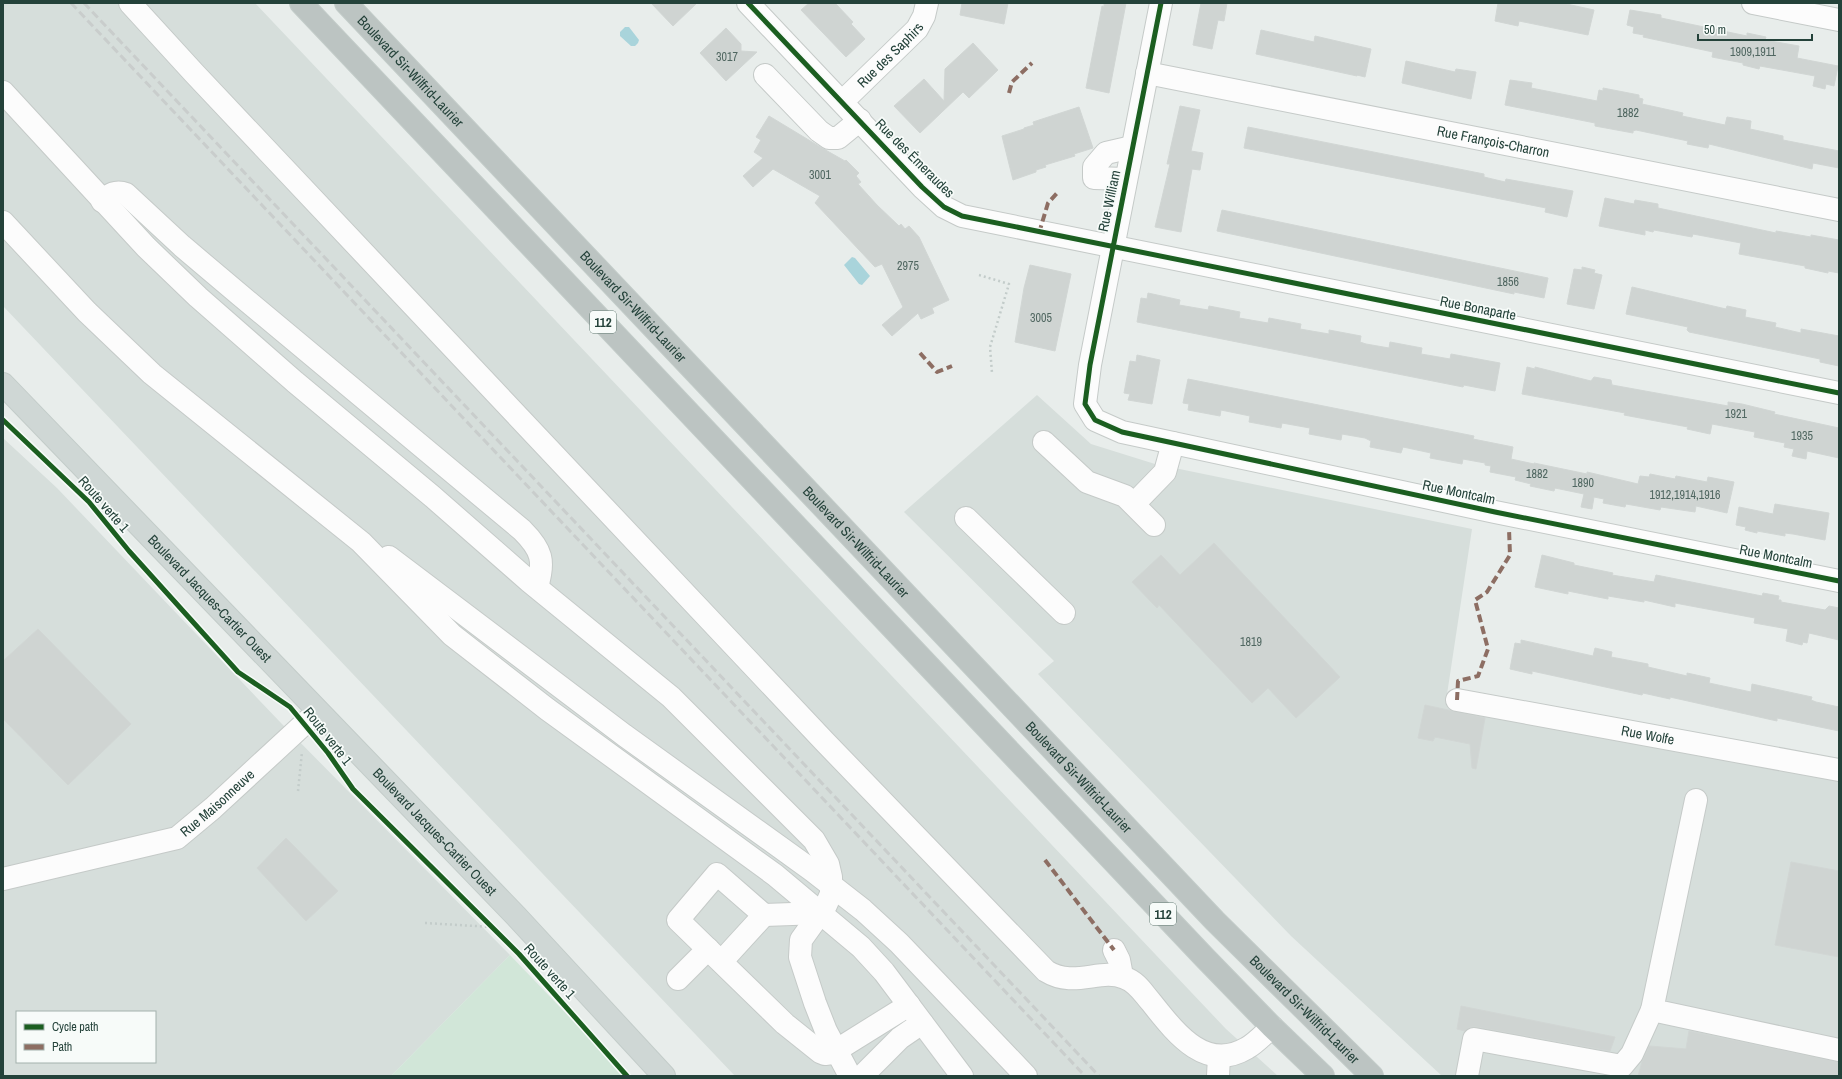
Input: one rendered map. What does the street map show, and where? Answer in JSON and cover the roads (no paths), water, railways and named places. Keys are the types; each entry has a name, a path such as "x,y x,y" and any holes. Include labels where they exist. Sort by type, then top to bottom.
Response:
{"highway":[{"name":"112","path":"301,3 1272,1027 1323,1076"},
{"name":"Boulevard Sir-Wilfrid-Laurier","path":"346,3 1219,926 1372,1076"}],"main road":[{"name":"Boulevard Jacques-Cartier Ouest","path":"3,384 311,718 516,916 664,1076"}],"street":[{"path":"130,3 818,735 1046,971 1053,975 1067,979 1118,975 1127,978 1142,989 1186,1041 1207,1054 1219,1066 1226,1056 1245,1049 1272,1027"},
{"name":"Rue des Émeraudes","path":"748,3 843,101 922,187 944,207 962,216 1112,248"},
{"name":"Rue des Saphirs","path":"843,101 917,29 924,16 927,3"},
{"name":"Rue William","path":"1085,404 1090,365 1112,248 1161,3"},
{"path":"1753,3 1839,20"},
{"name":"Rue François-Charron","path":"1147,73 1839,210"},
{"path":"765,75 819,131 829,138 838,138 860,120"},
{"path":"3,92 102,200 170,271 198,297 295,382 433,497 537,587 671,697 814,840 824,856 829,869 831,885 829,900 801,940 800,957 814,1003 839,1067"},
{"path":"1126,179 1094,178 1094,167 1106,153 1132,147"},
{"path":"102,200 115,192 126,194 182,246 234,291 522,530 531,540 540,555 542,566 537,587"},
{"path":"3,222 88,312 152,374 361,542 440,624 535,700 775,875 821,912 873,960 962,1076"},
{"name":"Rue Bonaparte","path":"1112,248 1839,392"},
{"name":"Rue Montcalm","path":"1085,404 1095,420 1116,431 1495,512 1839,581"},
{"path":"1044,442 1086,482 1125,496 1154,525"},
{"path":"1134,504 1165,472 1173,443"},
{"path":"966,518 1064,613"},
{"path":"361,542 405,568 618,730 831,885 884,927 1026,1076"},
{"path":"440,624 454,606"},
{"name":"Rue Wolfe","path":"1457,700 1839,770"},
{"name":"Rue Maisonneuve","path":"3,879 177,838 213,808 311,718"},
{"path":"1467,1076 1474,1040 1622,1066 1632,1054 1652,1010 1696,800"},
{"path":"764,915 717,874 678,920 796,1034 825,1054 839,1067"},
{"path":"678,980 714,955 764,915 821,912"},
{"path":"1114,950 1119,960 1122,976"},
{"path":"839,1067 909,1005"},
{"path":"1652,1010 1839,1050"},
{"path":"862,1076 900,1038 922,1022"}],"water":[{"path":"625,27 629,27 639,40 635,46 631,46 620,36 620,32"},
{"path":"852,257 855,258 870,276 862,285 859,284 844,265"}],"railway":[{"path":"71,3 1085,1076"},
{"path":"84,3 1099,1076"}]}
